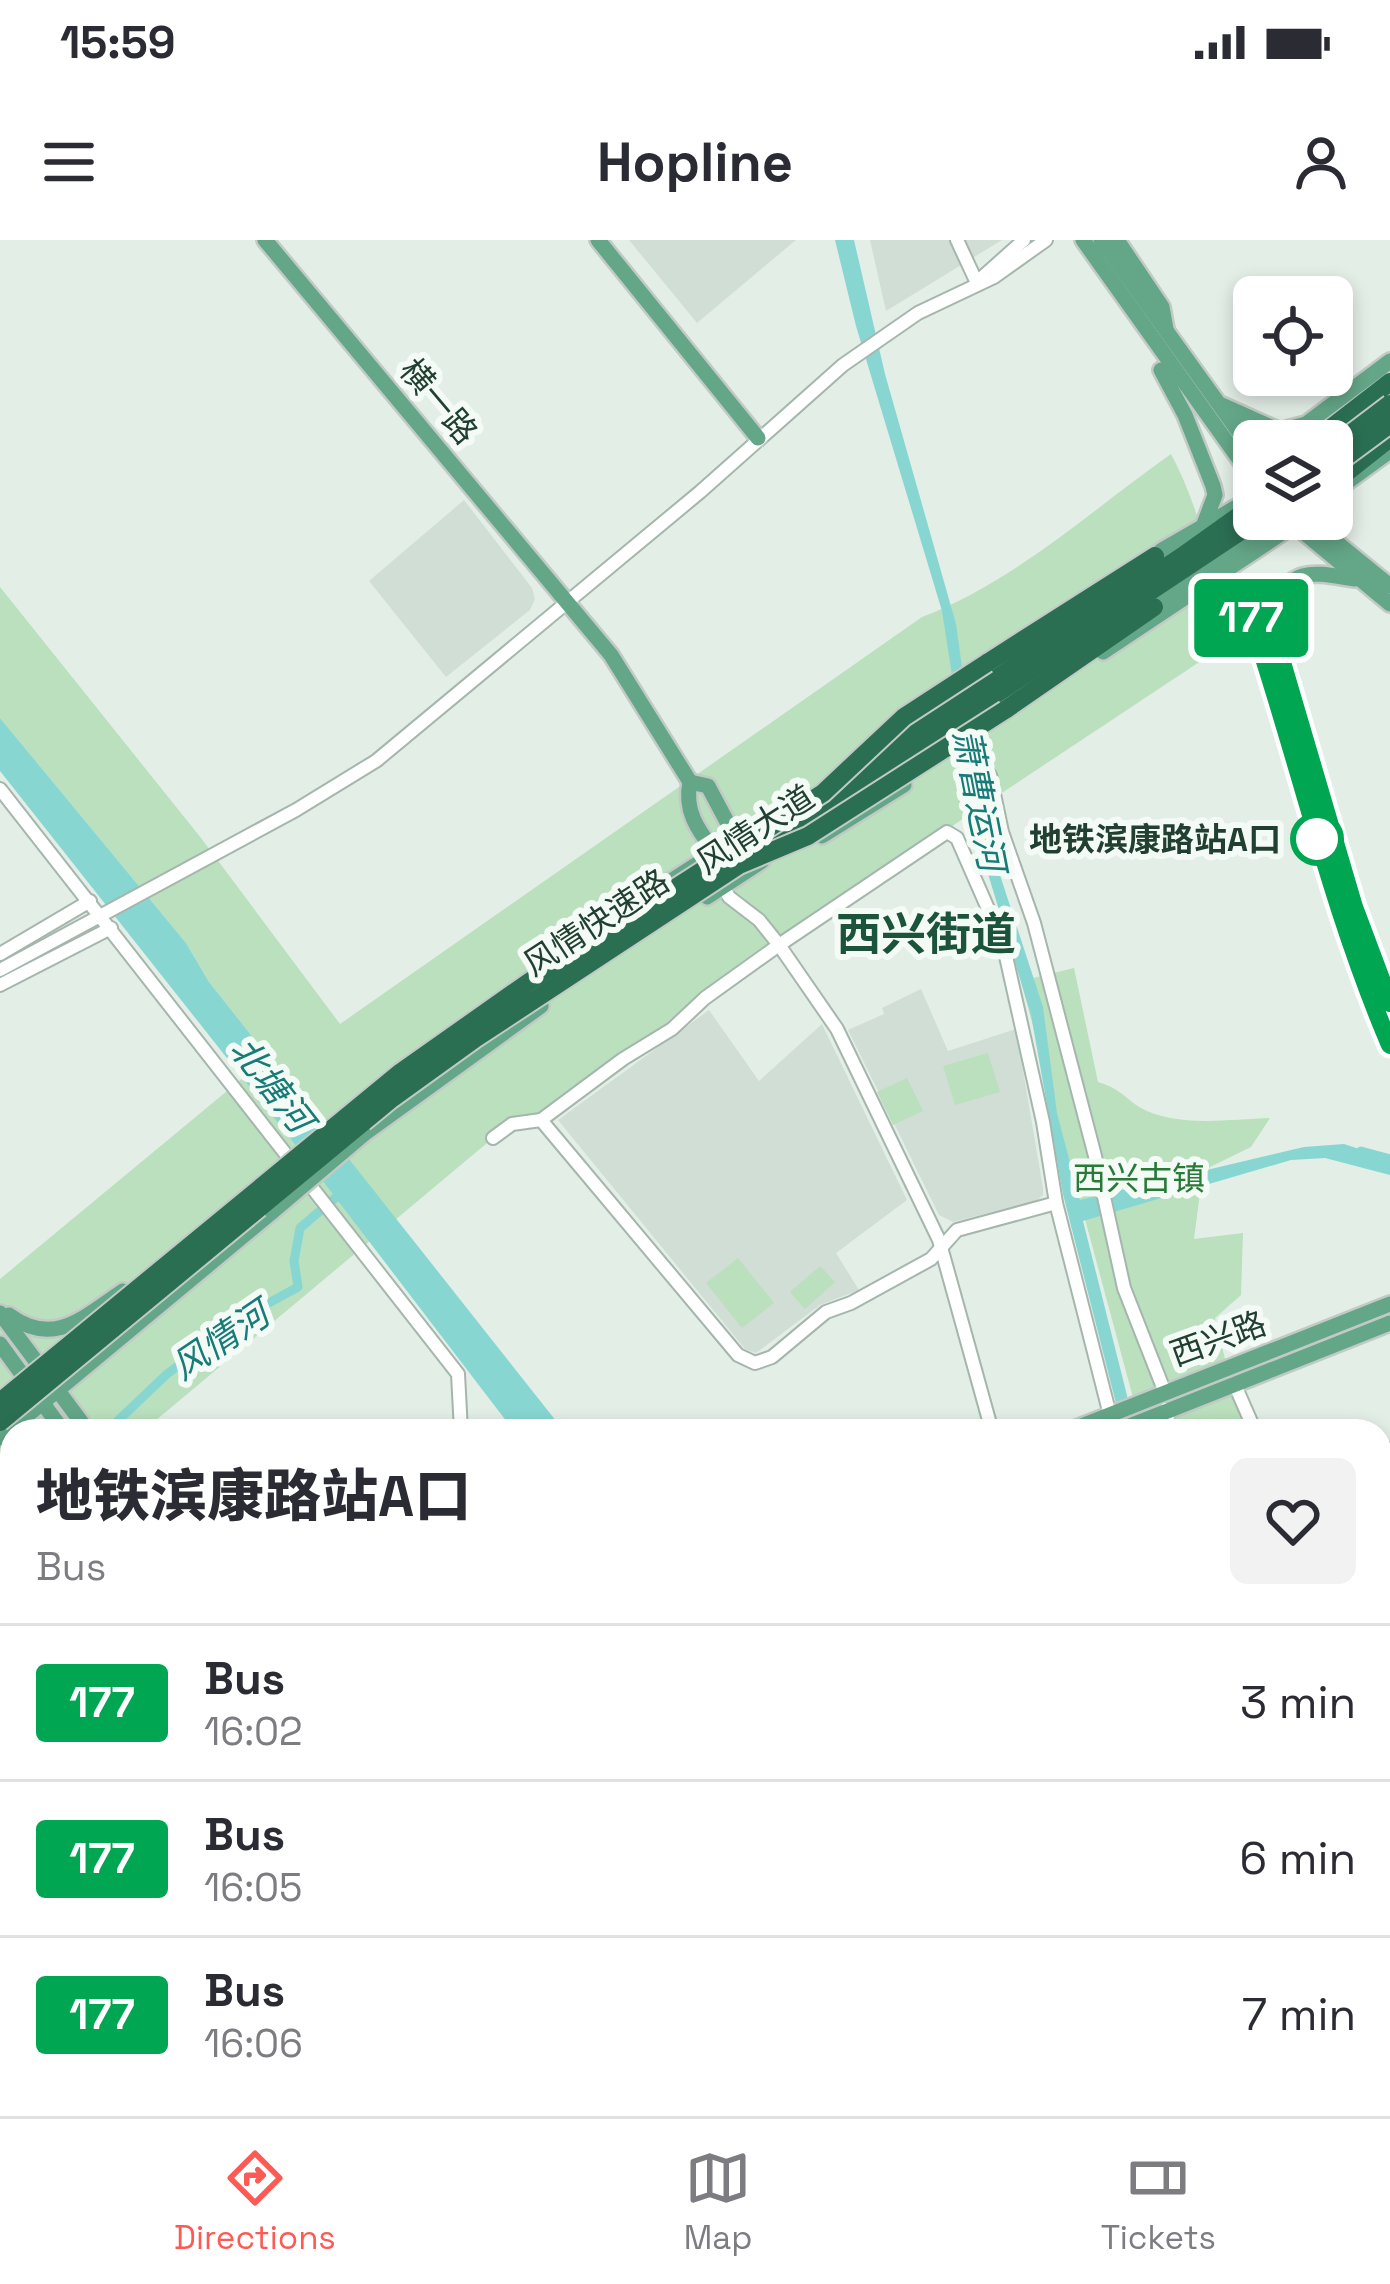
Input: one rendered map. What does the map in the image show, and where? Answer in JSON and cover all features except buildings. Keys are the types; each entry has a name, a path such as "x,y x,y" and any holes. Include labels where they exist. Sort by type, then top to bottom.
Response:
{"highway":[{"path":"1341,420 1390,382"},
{"path":"1353,432 1390,403"},
{"path":"1353,459 1390,423"},
{"path":"1353,464 1390,438"},
{"name":"风情快速路","path":"0,1402 401,1072 529,982 1181,557 1233,517"},
{"name":"风情快速路","path":"4,1419 390,1100 554,984 740,871 1233,537"},
{"path":"823,794 904,717 1155,556"},
{"path":"740,871 808,836 1154,607"}],"main road":[{"name":"横一路","path":"265,240 611,655 689,782"},
{"path":"598,240 758,438"},
{"path":"1083,240 1233,451"},
{"path":"1101,240 1233,424"},
{"path":"1117,240 1162,307 1166,332"},
{"path":"1115,289 1164,374 1202,454 1215,495 1204,525"},
{"path":"1215,400 1242,417 1280,431 1306,424 1390,361"},
{"path":"1353,469 1390,451"},
{"path":"1155,556 1233,511"},
{"path":"1154,607 1262,540"},
{"path":"740,871 845,824 1272,540"},
{"path":"1314,540 1390,604"},
{"path":"1321,540 1390,586"},
{"path":"1272,607 1285,586 1303,574 1359,580"},
{"path":"1192,594 1220,590 1249,612 1352,955 1390,1045"},
{"path":"1249,612 1253,604 1272,607 1279,652 1354,907 1390,1003"},
{"name":"风情大道","path":"0,1393 341,1110 459,1022 946,702 987,668"},
{"name":"风情大道","path":"22,1419 364,1134 540,1006 740,871 997,710"},
{"path":"714,851 689,811 689,782 708,786 736,837"},
{"path":"0,1310 24,1325 58,1330 123,1291"},
{"name":"西兴路","path":"1121,1419 1144,1409 1164,1390 1390,1304"},
{"path":"0,1310 80,1419"},
{"name":"西兴路","path":"1144,1409 1166,1409 1390,1323"},
{"path":"0,1344 54,1419"}],"street":[{"path":"956,240 976,283"},
{"path":"0,970 206,860 376,761 700,492 852,358 976,283 1024,240"},
{"path":"976,283 994,278 1046,240"},
{"path":"990,775 1095,1156 1124,1288 1164,1390"},
{"path":"0,789 458,1374 460,1419"},
{"path":"493,1138 512,1124 542,1120 672,1029 705,998 779,945 947,832 956,838 1003,943 1056,1203 1113,1419"},
{"path":"714,851 712,867 722,887 779,945 837,1029 940,1248 989,1419"},
{"path":"0,954 90,901"},
{"path":"0,985 112,928"},
{"path":"542,1120 746,1360 764,1362 826,1312 931,1259 957,1230 1056,1203"},
{"path":"1234,1383 1250,1419"},
{"path":"1166,1409 1168,1419"}],"shaded area":[{"path":"629,240 796,240 697,323"},
{"path":"870,240 1002,240 886,311"},
{"path":"464,500 532,588 535,599 530,610 446,677 369,581"},
{"path":"921,989 948,1051 1016,1029 1043,1188 1037,1200 953,1222 939,1215 848,1030 884,1014 882,1008"},
{"path":"709,1010 759,1081 822,1024 907,1200 836,1253 859,1290 820,1305 756,1353 745,1349 558,1120"}],"green space":[{"path":"1171,454 1199,522 1231,641 961,820 541,1120 493,1138 157,1419 0,1419 0,1279 268,1057 209,982 186,943 0,718 0,587 201,838 340,1024 922,617 989,584"},
{"name":"西兴古镇","path":"1074,968 1098,1082 1140,1107 1176,1119 1270,1118 1251,1147 1210,1167 1200,1193 1194,1239 1243,1233 1241,1295 1215,1318 1234,1396 1245,1419 1139,1419 1021,981"},
{"path":"988,1053 1000,1092 955,1105 943,1066"},
{"path":"907,1078 923,1111 893,1125 877,1092"},
{"path":"738,1258 774,1303 742,1328 706,1283"},
{"path":"820,1266 835,1282 805,1309 790,1292"}],"water":[{"name":"萧曹运河","path":"835,240 854,240 885,374 956,624 984,826 1043,1007 1057,1113 1080,1200 1304,1147 1344,1144 1390,1159 1390,1175 1325,1158 1291,1160 1083,1221 1133,1419 1120,1419 1063,1194 1031,1015 978,841 942,611 856,326"},
{"name":"北塘河","path":"0,718 186,943 209,982 555,1419 505,1419 0,771"}],"waterway":[{"path":"1361,1151 1390,1159"},
{"name":"风情河","path":"120,1419 167,1374 245,1316 298,1287 294,1261 300,1228 341,1193"}],"bus line":[{"name":"177","path":"1390,1003 1354,907 1279,652 1272,607 1253,604 1249,612 1352,955 1390,1045"}],"place":[{"name":"地铁滨康路站A口","path":"1317,839"}],"district":[{"name":"西兴街道","path":"926,934"}]}
